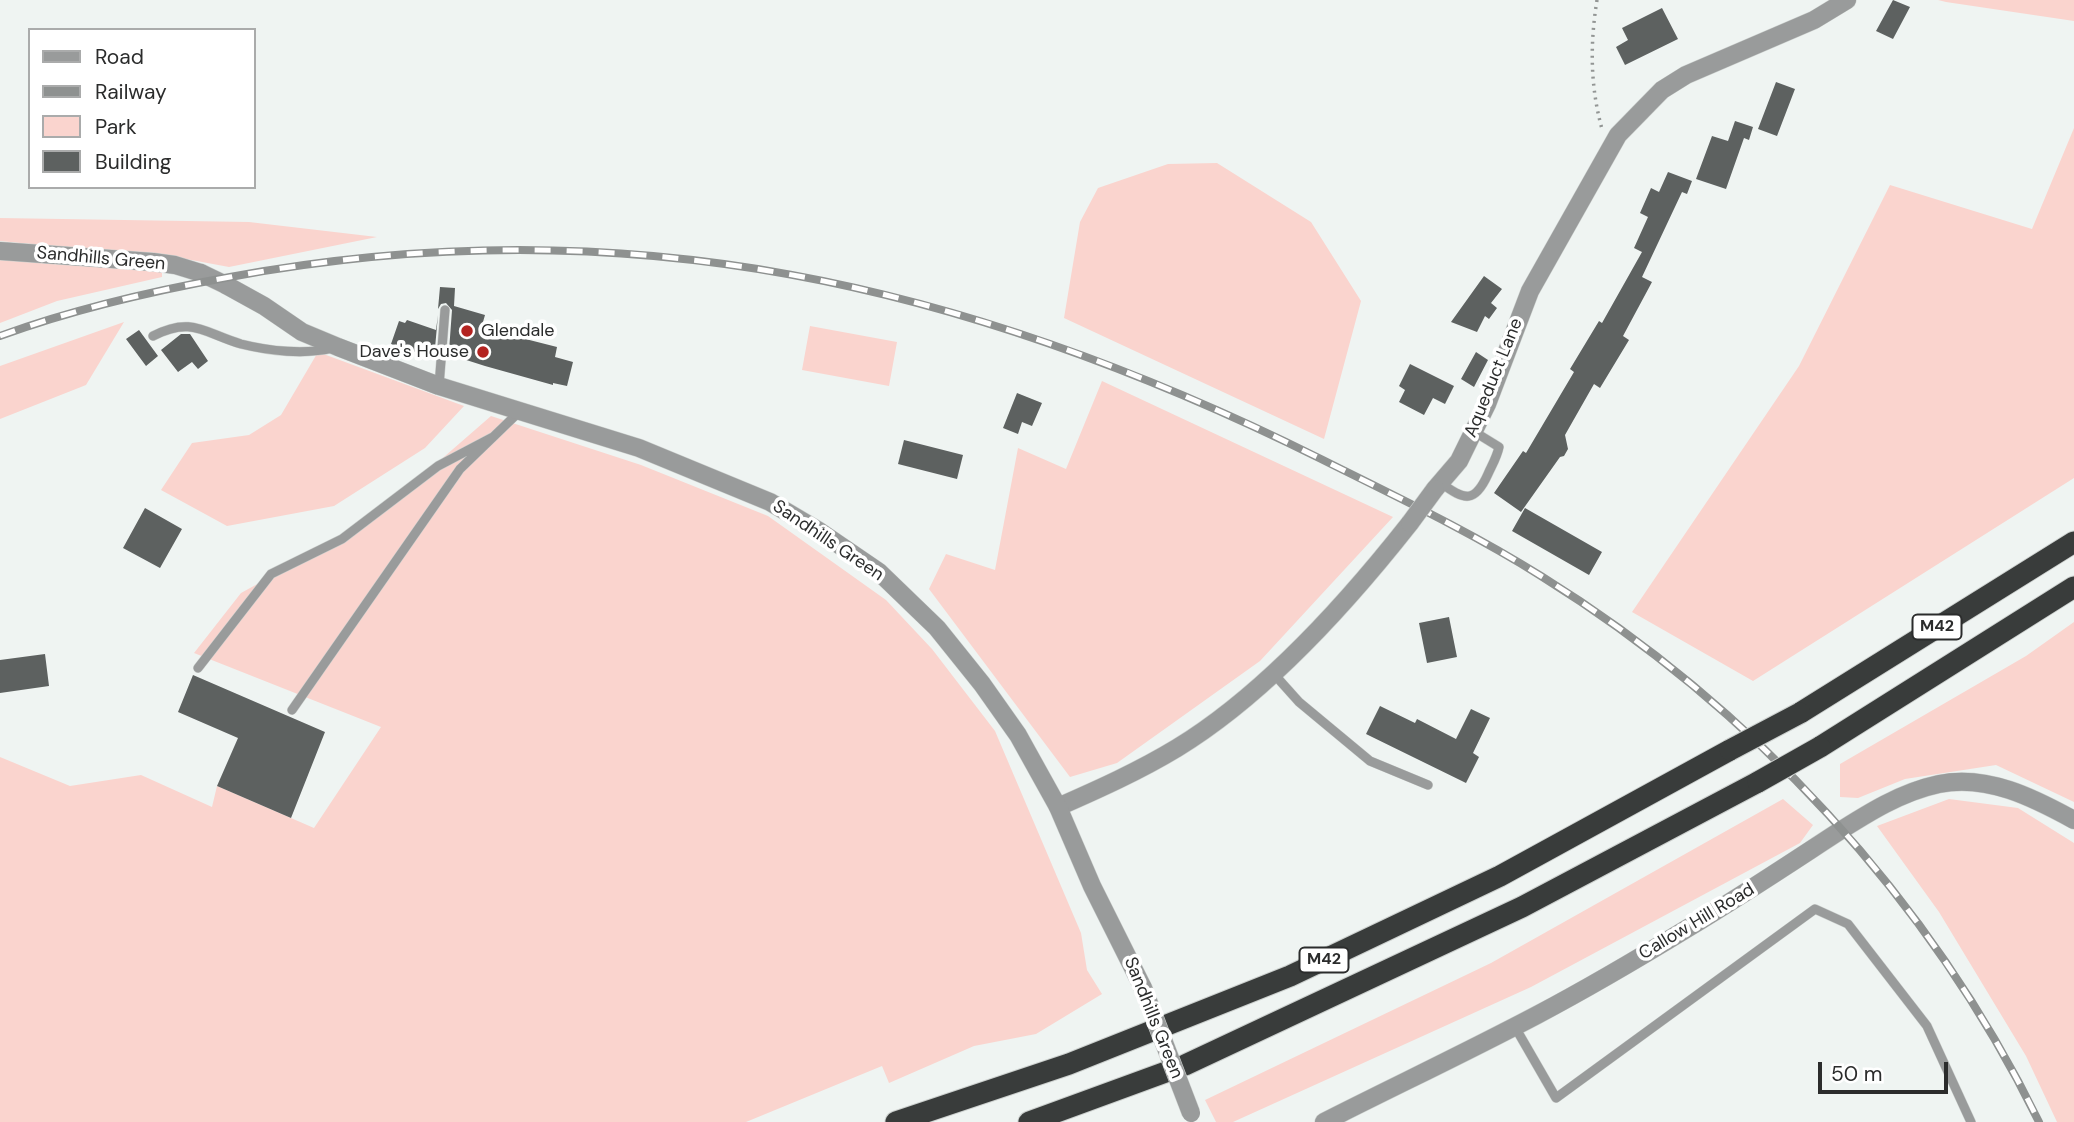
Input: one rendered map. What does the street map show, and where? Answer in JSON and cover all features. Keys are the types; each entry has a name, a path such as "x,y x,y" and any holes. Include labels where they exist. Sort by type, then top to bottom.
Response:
{"highway":[{"name":"M42","path":"896,1122 1069,1063 1290,976 1500,877 1800,713 2074,542"},
{"name":"M42","path":"1028,1122 1185,1065 1522,907 1820,747 2074,587"}],"street":[{"name":"Aqueduct Lane","path":"1058,807 1112,783 1180,747 1273,673 1344,603 1459,461 1492,393 1530,291 1618,135 1631,120 1662,90 1686,75 1814,20 1847,0"},
{"name":"Sandhills Green","path":"0,251 153,262 201,273 264,306 302,332 338,347 439,386 639,448 770,502 819,531 878,572 937,628 1018,735 1058,807 1092,886 1143,988 1193,1118"},
{"name":"Callow Hill Road","path":"1324,1122 1514,1027 1689,928 1857,819 1888,802 1939,784 1983,783 2008,790 2074,820"}],"lane":[{"path":"439,386 445,310"},
{"path":"153,336 168,328 182,326 198,327 240,343 260,347 318,352 338,347"},
{"path":"292,710 460,469 519,412"},
{"path":"1438,486 1465,497 1473,496 1481,490 1499,447 1474,431"},
{"path":"198,668 271,574 342,539 438,466 493,437"},
{"path":"1273,673 1299,702 1370,761 1428,785"},
{"path":"1514,1027 1556,1098 1815,909 1848,924 1927,1026 1970,1122"}],"path":[{"path":"1597,0 1592,73 1597,108 1609,151"}],"green space":[{"path":"1938,0 2074,0 2074,21 1946,2"},
{"path":"2074,128 2074,478 1753,681 1632,612 1799,366 1890,185 2032,229"},
{"path":"1217,163 1311,222 1361,301 1324,439 1064,318 1080,222 1098,188 1168,164"},
{"path":"0,218 249,222 377,237 229,267 186,259 0,241"},
{"path":"0,258 162,270 162,277 57,301 0,323"},
{"path":"124,322 86,385 0,419 0,366"},
{"path":"810,326 897,342 889,386 802,370"},
{"path":"318,352 464,406 425,448 334,506 227,526 161,490 192,443 249,435 281,415"},
{"path":"1102,381 1393,517 1260,661 1117,763 1070,777 929,589 946,554 995,570 1018,448 1066,469"},
{"path":"491,416 641,465 768,516 886,600 932,649 995,731 1081,933 1087,970 1102,994 1036,1034 974,1046 889,1083 882,1066 746,1122 0,1122 0,757 70,786 141,775 212,807 217,786 314,828 381,727 194,653 241,593 368,523"},
{"path":"2074,622 2074,802 1996,765 1905,779 1858,798 1840,797 1840,764 2026,656"},
{"path":"1783,799 1813,825 1800,843 1531,987 1233,1122 1216,1122 1205,1100 1491,963"},
{"path":"1949,799 2018,808 2074,843 2074,1122 2057,1122 2026,1056 1939,912 1877,826"}],"building":[{"path":"1893,0 1910,7 1893,39 1876,31"},
{"path":"1662,8 1678,39 1625,65 1616,47 1628,40 1622,28"},
{"path":"1776,82 1795,89 1777,136 1758,129"},
{"path":"1735,121 1753,127 1749,140 1744,138 1726,189 1696,179 1712,136 1728,141"},
{"path":"1668,172 1692,181 1687,194 1682,192 1642,277 1652,282 1623,336 1629,340 1600,388 1594,384 1565,435 1568,449 1564,456 1560,457 1521,512 1494,493 1523,451 1526,453 1574,372 1570,369 1599,321 1602,323 1642,252 1634,248 1648,217 1640,213 1651,188 1659,192"},
{"path":"1484,276 1502,289 1491,303 1497,308 1489,319 1485,316 1477,332 1451,322"},
{"path":"440,287 455,288 454,306 485,315 483,322 494,327 494,331 557,347 555,357 573,362 567,386 553,385 485,366 460,358 462,355 449,351 452,310 446,303 441,304 438,309"},
{"path":"438,315 435,348 431,347 428,356 391,344 399,321 405,323 407,320 436,330"},
{"path":"139,330 158,356 146,366 126,339"},
{"path":"181,334 190,334 208,361 198,369 192,362 178,372 161,350"},
{"path":"1476,352 1488,360 1474,387 1461,379"},
{"path":"1410,364 1454,386 1445,404 1433,398 1424,415 1399,402 1405,390 1399,386"},
{"path":"1017,393 1042,403 1032,426 1022,422 1018,434 1003,428"},
{"path":"904,440 963,455 957,479 898,464"},
{"path":"145,508 182,529 160,568 123,548"},
{"path":"1525,508 1602,552 1589,575 1512,531"},
{"path":"1449,617 1457,657 1427,663 1419,623"},
{"path":"45,654 49,686 0,693 0,660"},
{"path":"193,675 325,732 291,818 217,786 238,738 178,712"},
{"path":"1380,706 1415,723 1417,719 1456,739 1471,709 1490,718 1473,753 1479,757 1466,783 1366,734"}],"railway":[{"path":"0,336 56,317 114,302 230,277 375,257 517,250 655,256 791,275 924,305 1057,346 1189,398 1321,459 1460,529 1541,576 1619,628 1692,685 1763,748 1828,814 1889,886 1945,961 1995,1040 2039,1122"}],"place":[{"name":"Glendale","path":"467,331"},
{"name":"Dave's House","path":"483,352"}]}
